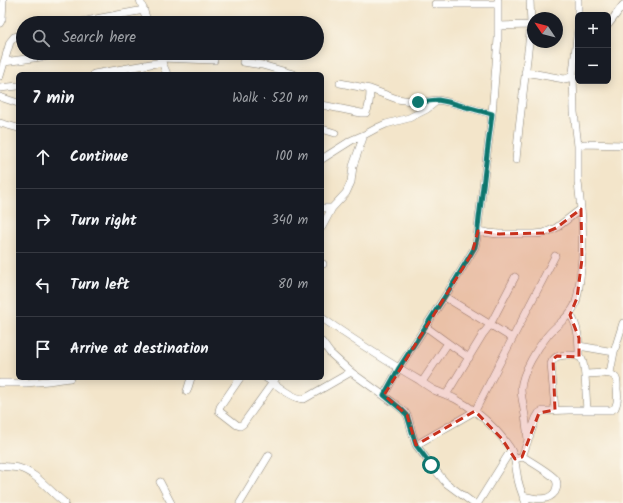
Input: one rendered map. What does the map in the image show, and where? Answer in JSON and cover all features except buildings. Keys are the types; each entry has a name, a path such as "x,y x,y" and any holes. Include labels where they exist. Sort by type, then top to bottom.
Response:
{"street":[{"path":"0,23 2,19 2,0"},
{"path":"140,0 147,16"},
{"path":"530,0 530,12"},
{"path":"578,0 578,12"},
{"path":"384,395 399,368 475,247 478,231 479,211 492,114 498,26 497,2 435,4"},
{"path":"611,21 623,5"},
{"path":"112,16 144,10"},
{"path":"498,26 527,25"},
{"path":"0,76 8,49 12,40 16,36"},
{"path":"516,160 528,48"},
{"path":"528,440 521,387 524,374 548,335 570,314 577,298 582,259 583,236 578,182 578,146 574,112 573,73 576,48"},
{"path":"4,62 19,60"},
{"path":"114,72 153,60"},
{"path":"161,60 165,72"},
{"path":"243,62 262,65 287,72"},
{"path":"525,72 564,79 569,78 573,73"},
{"path":"340,83 370,89 397,99 418,102 438,100 457,103 492,114"},
{"path":"0,88 16,86"},
{"path":"324,105 366,113 370,98 370,89"},
{"path":"0,98 16,102"},
{"path":"324,158 352,140 386,124 409,118 427,109 438,100"},
{"path":"0,123 16,127"},
{"path":"324,130 335,133"},
{"path":"324,223 332,208 346,193 351,182 354,166 364,135"},
{"path":"578,146 584,144 623,145"},
{"path":"324,208 332,208"},
{"path":"478,231 499,234 535,234 556,228 581,209"},
{"path":"416,445 475,411 555,256"},
{"path":"446,395 490,325 515,277"},
{"path":"445,296 512,338"},
{"path":"570,314 579,338 579,357"},
{"path":"324,319 433,389 468,406 486,421 518,458 527,459 555,479 557,484 556,489 550,498 537,499 523,496"},
{"path":"610,373 614,352 623,323"},
{"path":"426,327 469,358"},
{"path":"422,382 448,343"},
{"path":"324,345 330,353 351,372 384,395 407,415 416,445 446,483 473,503"},
{"path":"579,346 614,352"},
{"path":"555,410 551,364 557,356 571,355 575,355 583,361 587,410"},
{"path":"273,380 290,394 299,399 304,399 351,372"},
{"path":"526,503 517,474 518,458 528,440 534,422 539,413 543,411 555,410 611,410 620,408 618,403 617,381 614,376 610,373 585,374"},
{"path":"0,383 55,380"},
{"path":"187,390 190,380"},
{"path":"239,380 220,408 220,411 240,426 243,424 271,380"},
{"path":"478,503 511,450"},
{"path":"240,503 269,455"},
{"path":"0,466 20,468 28,472 65,503"},
{"path":"160,482 171,503"}],"highlighted area":[{"path":"581,209 582,259 577,298 570,315 579,338 579,357 557,356 553,359 555,410 539,413 522,457 515,459 502,439 475,411 416,445 407,415 384,395 472,253 478,231 499,234 544,233 556,228"}],"route":[{"path":"418,102 438,100 457,103 492,114 475,247 399,368 384,395 405,412 416,445 431,465"}]}
